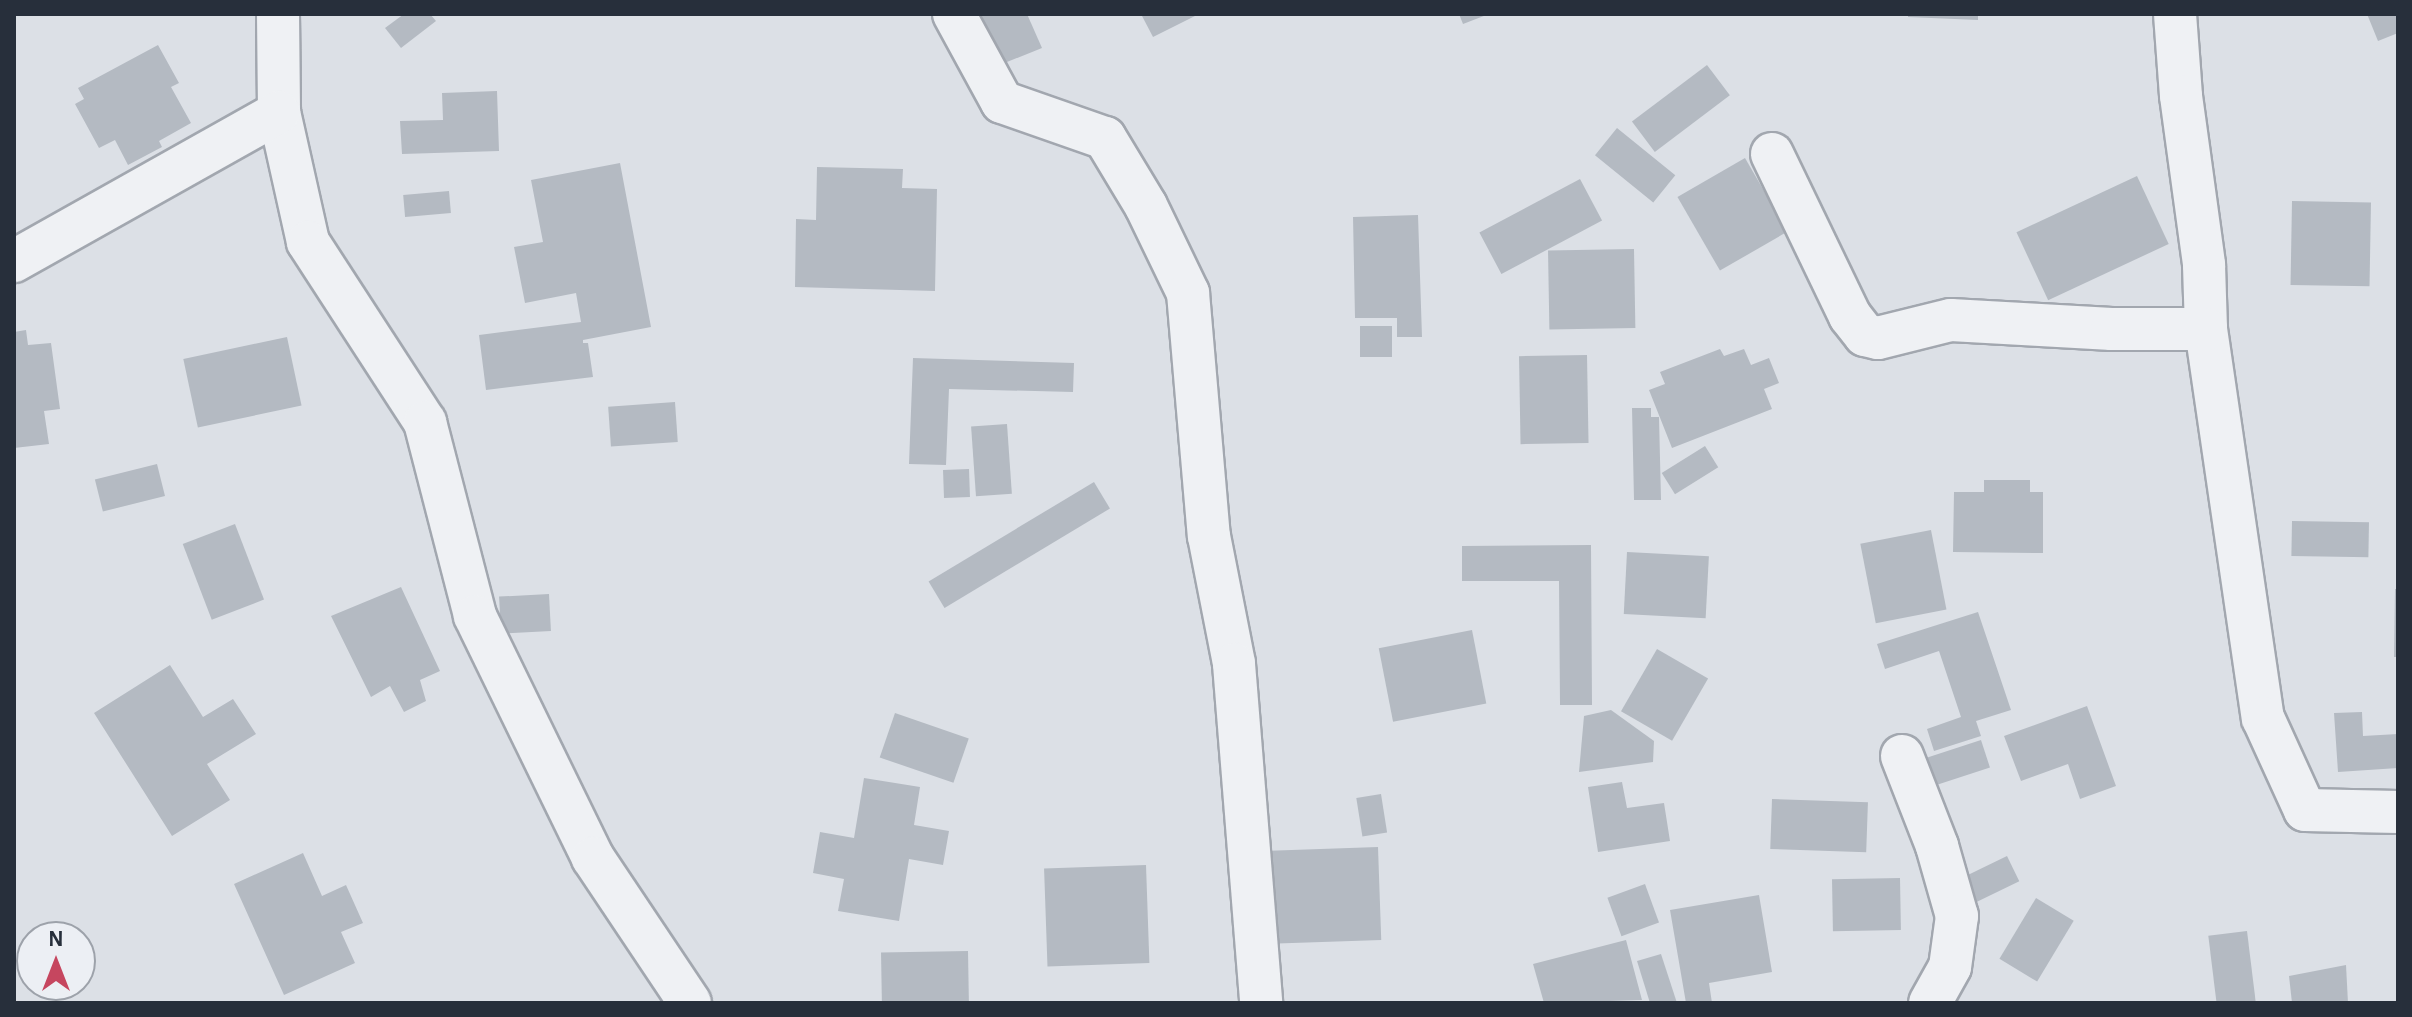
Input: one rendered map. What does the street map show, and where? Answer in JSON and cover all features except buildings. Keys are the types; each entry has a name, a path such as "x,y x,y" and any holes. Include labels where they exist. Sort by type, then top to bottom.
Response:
{"street":[{"path":"278,14 276,60 279,112 308,242 425,422 475,616 593,858 690,1003"},
{"path":"954,14 1002,102 1105,138 1146,206 1188,293 1209,536 1234,664 1261,1003"},
{"path":"2175,14 2181,96 2204,265 2206,329 2263,718 2305,810 2398,812"},
{"path":"14,261 279,112"},
{"path":"1772,154 1850,316 1865,335 1878,338 1951,320 2112,329 2206,329"},
{"path":"1902,756 1937,846 1957,916 1950,967 1930,1003"}]}
